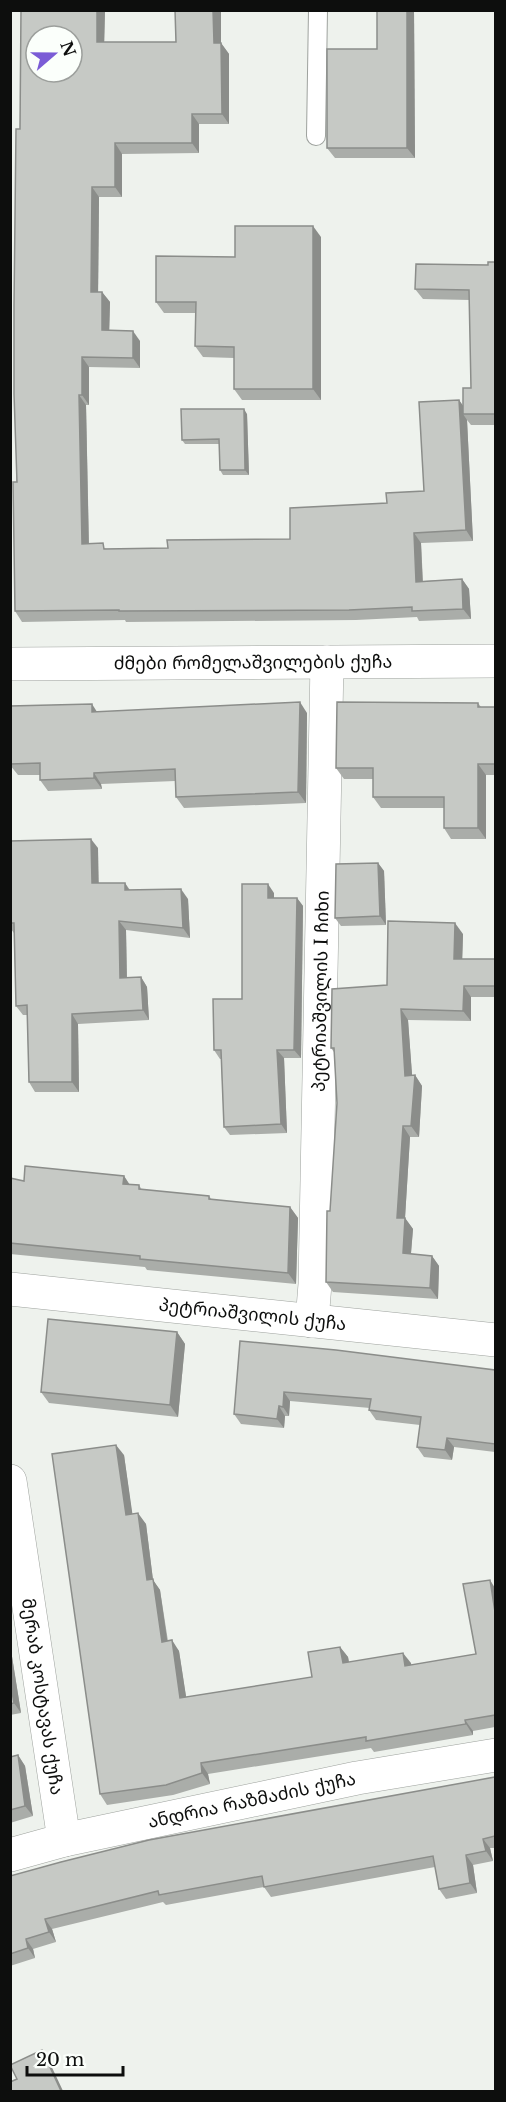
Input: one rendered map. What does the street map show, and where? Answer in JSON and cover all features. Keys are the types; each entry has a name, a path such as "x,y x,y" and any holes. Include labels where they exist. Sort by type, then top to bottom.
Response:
{"street":[{"name":"ძმები რომელაშვილების ქუჩა","path":"10,664 495,661"},
{"name":"პეტრიაშვილის I ჩიხი","path":"312,1321 315,1284 327,662"},
{"name":"პეტრიაშვილის ქუჩა","path":"10,1288 495,1340"},
{"name":"მერაბ კოსტავას ქუჩა","path":"10,1480 64,1840"},
{"name":"ანდრია რაზმაძის ქუჩა","path":"10,1855 64,1840 357,1778 495,1755"}],"lane":[{"path":"316,136 318,10"}],"building":[{"path":"21,10 97,10 97,42 176,42 175,10 213,10 214,43 221,43 222,114 192,114 192,143 115,143 115,187 92,187 91,292 102,292 102,330 133,331 133,358 82,357 82,395 79,395 82,544 103,543 104,549 168,548 167,540 290,539 290,508 387,503 386,493 424,491 419,402 459,400 466,530 414,533 416,582 462,579 463,609 412,611 412,607 349,610 15,611 13,482 17,482 14,394 16,129 20,129"},
{"path":"377,10 407,10 407,148 327,148 327,49 377,49"},
{"path":"235,226 313,226 313,389 234,389 234,347 195,346 196,302 156,302 156,256 235,257"},
{"path":"488,262 495,262 495,414 463,414 463,388 471,388 469,290 415,289 416,264 488,265"},
{"path":"181,409 244,409 245,470 220,470 219,439 182,440"},
{"path":"300,702 298,792 176,797 175,769 94,773 94,778 40,780 40,763 10,764 10,706 92,704 92,712"},
{"path":"337,702 478,703 478,707 495,707 495,764 478,764 478,828 444,828 444,797 373,797 373,768 336,768"},
{"path":"91,839 92,883 125,883 125,890 181,889 183,928 119,921 120,978 141,977 143,1010 72,1014 72,1082 29,1082 27,1005 16,1006 14,923 10,923 10,841"},
{"path":"378,863 380,916 335,918 336,864"},
{"path":"242,884 268,884 268,898 297,898 294,1050 277,1050 281,1124 224,1127 221,1050 214,1050 213,999 242,999"},
{"path":"388,921 455,923 454,959 495,959 495,986 464,986 463,1011 401,1009 405,1076 415,1075 411,1126 403,1126 397,1218 405,1218 403,1253 432,1256 430,1288 326,1282 327,1211 330,1211 337,1103 334,1048 331,1048 332,989 387,985"},
{"path":"25,1166 124,1176 123,1184 139,1185 139,1189 290,1207 288,1273 140,1259 140,1256 10,1243 10,1178 24,1181"},
{"path":"48,1319 177,1332 170,1405 41,1392"},
{"path":"240,1341 336,1350 495,1370 495,1444 447,1438 445,1450 417,1447 421,1417 369,1410 371,1399 284,1392 283,1407 279,1406 277,1419 234,1414"},
{"path":"116,1445 126,1515 138,1513 147,1580 153,1579 162,1642 172,1640 180,1698 312,1677 308,1652 340,1647 343,1663 403,1653 405,1666 476,1654 463,1584 490,1580 495,1612 495,1715 465,1720 466,1724 366,1741 366,1737 201,1763 202,1773 166,1785 100,1794 52,1454"},
{"path":"10,1681 14,1703 10,1704"},
{"path":"18,1755 25,1806 10,1810 10,1757"},
{"path":"495,1777 495,1836 483,1839 486,1851 466,1855 470,1883 439,1889 433,1856 264,1887 262,1876 159,1895 158,1891 45,1919 49,1932 26,1939 28,1948 10,1954 10,1876 149,1840"},
{"path":"42,2050 61,2091 10,2091 10,2082 17,2079 10,2065"}]}
